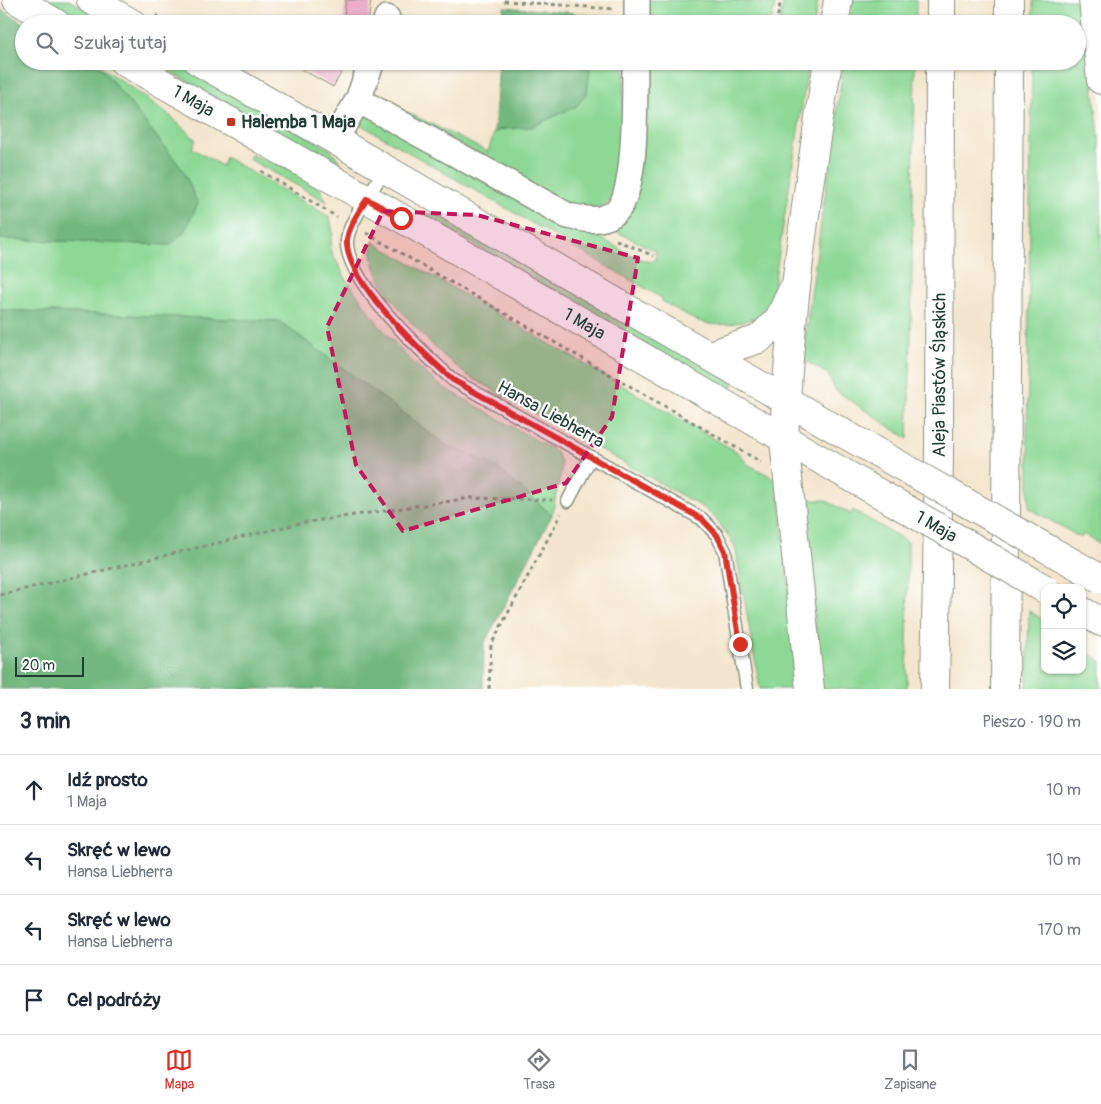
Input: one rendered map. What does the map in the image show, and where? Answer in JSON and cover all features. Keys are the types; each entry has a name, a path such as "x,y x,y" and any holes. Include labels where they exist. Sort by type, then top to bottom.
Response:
{"main road":[{"path":"17,0 42,15"},
{"path":"92,0 118,15"},
{"path":"836,15 838,0"},
{"path":"941,0 941,15"},
{"path":"1009,0 1009,15"},
{"path":"1093,0 1101,80"},
{"name":"1 Maja","path":"139,70 1041,587"},
{"name":"1 Maja","path":"214,70 786,398 841,432 1101,579"},
{"path":"810,689 784,440 786,398 798,276 827,70"},
{"name":"Aleja Piastów Śląskich","path":"935,689 939,456 940,70"},
{"path":"1004,689 1009,70"},
{"path":"709,354 759,339 780,319 798,276"},
{"path":"1086,613 1101,622"}],"street":[{"path":"335,140 358,100 369,70"},
{"path":"358,100 568,216 601,220 614,213 623,204 630,180 635,70"}],"lane":[{"name":"Hansa Liebherra","path":"385,169 347,238 348,256 385,312 424,354 453,380 702,519 717,535 725,551 747,689"},
{"path":"568,501 592,456"}],"path":[{"path":"778,15 781,0"},
{"path":"504,1 613,8 637,13"},
{"path":"260,170 326,211 710,431 769,467"},
{"path":"0,595 300,523 471,498 568,501 492,645 489,689"}],"highlighted area":[{"path":"383,211 477,215 638,258 612,417 566,483 403,531 356,465 327,327"}],"green space":[{"path":"46,0 69,0 95,15 72,15"},
{"path":"647,0 727,0 773,4 776,0 773,15 647,14"},
{"path":"784,0 818,0 816,15 781,15"},
{"path":"853,0 916,0 916,15 850,15"},
{"path":"1033,0 1084,0 1086,15 1033,15"},
{"path":"504,7 566,12 574,15 503,15"},
{"path":"0,9 15,18 15,70 103,70 183,170 198,204 184,232 171,245 0,239"},
{"path":"566,12 588,15 574,15"},
{"path":"1086,18 1101,157 1101,545 1083,534 1081,538 1029,508 1029,449 1027,443 1032,70 1086,70"},
{"path":"103,70 166,112 196,140 192,148 222,166 225,157 330,217 333,233 331,240 332,253 346,279 378,324 408,358 438,384 555,451 561,461 561,471 552,515 495,466 446,445 279,321 0,310 0,239 171,245 183,170"},
{"path":"168,70 192,70 331,150 346,170 345,172"},
{"path":"498,70 590,70 587,93 577,106 531,127 502,129 494,133"},
{"path":"590,70 625,70 620,190 602,207 576,209 368,93 488,152 494,133 505,129 540,123 587,93"},
{"path":"639,70 808,70 771,297 763,312 754,318 728,324 708,324 691,318 662,301 662,298 358,123 361,114 372,115 637,258 651,262 655,260 656,251 609,228"},
{"path":"843,70 915,70 908,439 835,390 828,374 802,359"},
{"path":"251,155 290,169 318,185 327,202 249,159"},
{"path":"420,213 442,215 734,383 728,392"},
{"path":"373,242 739,453 747,464 778,480 798,689 760,689 735,546 717,520 704,508 467,375 454,365 422,334 390,296 379,277 373,258"},
{"path":"0,310 279,321 446,445 495,466 552,515 484,644 483,689 0,689"},
{"path":"802,494 813,500 825,500 851,514 853,510 908,542 907,689 822,689"},
{"path":"1029,611 1041,618 1041,674 1086,674 1086,651 1101,661 1101,689 1027,689"}],"building":[{"path":"346,0 371,0 369,15 344,15"},
{"path":"303,70 343,70 333,87"}],"place":[{"name":"Halemba 1 Maja","path":"231,122"}],"route":[{"path":"401,218 367,199 347,238 348,256 385,312 424,354 453,380 702,519 717,535 725,551 740,644"}]}
